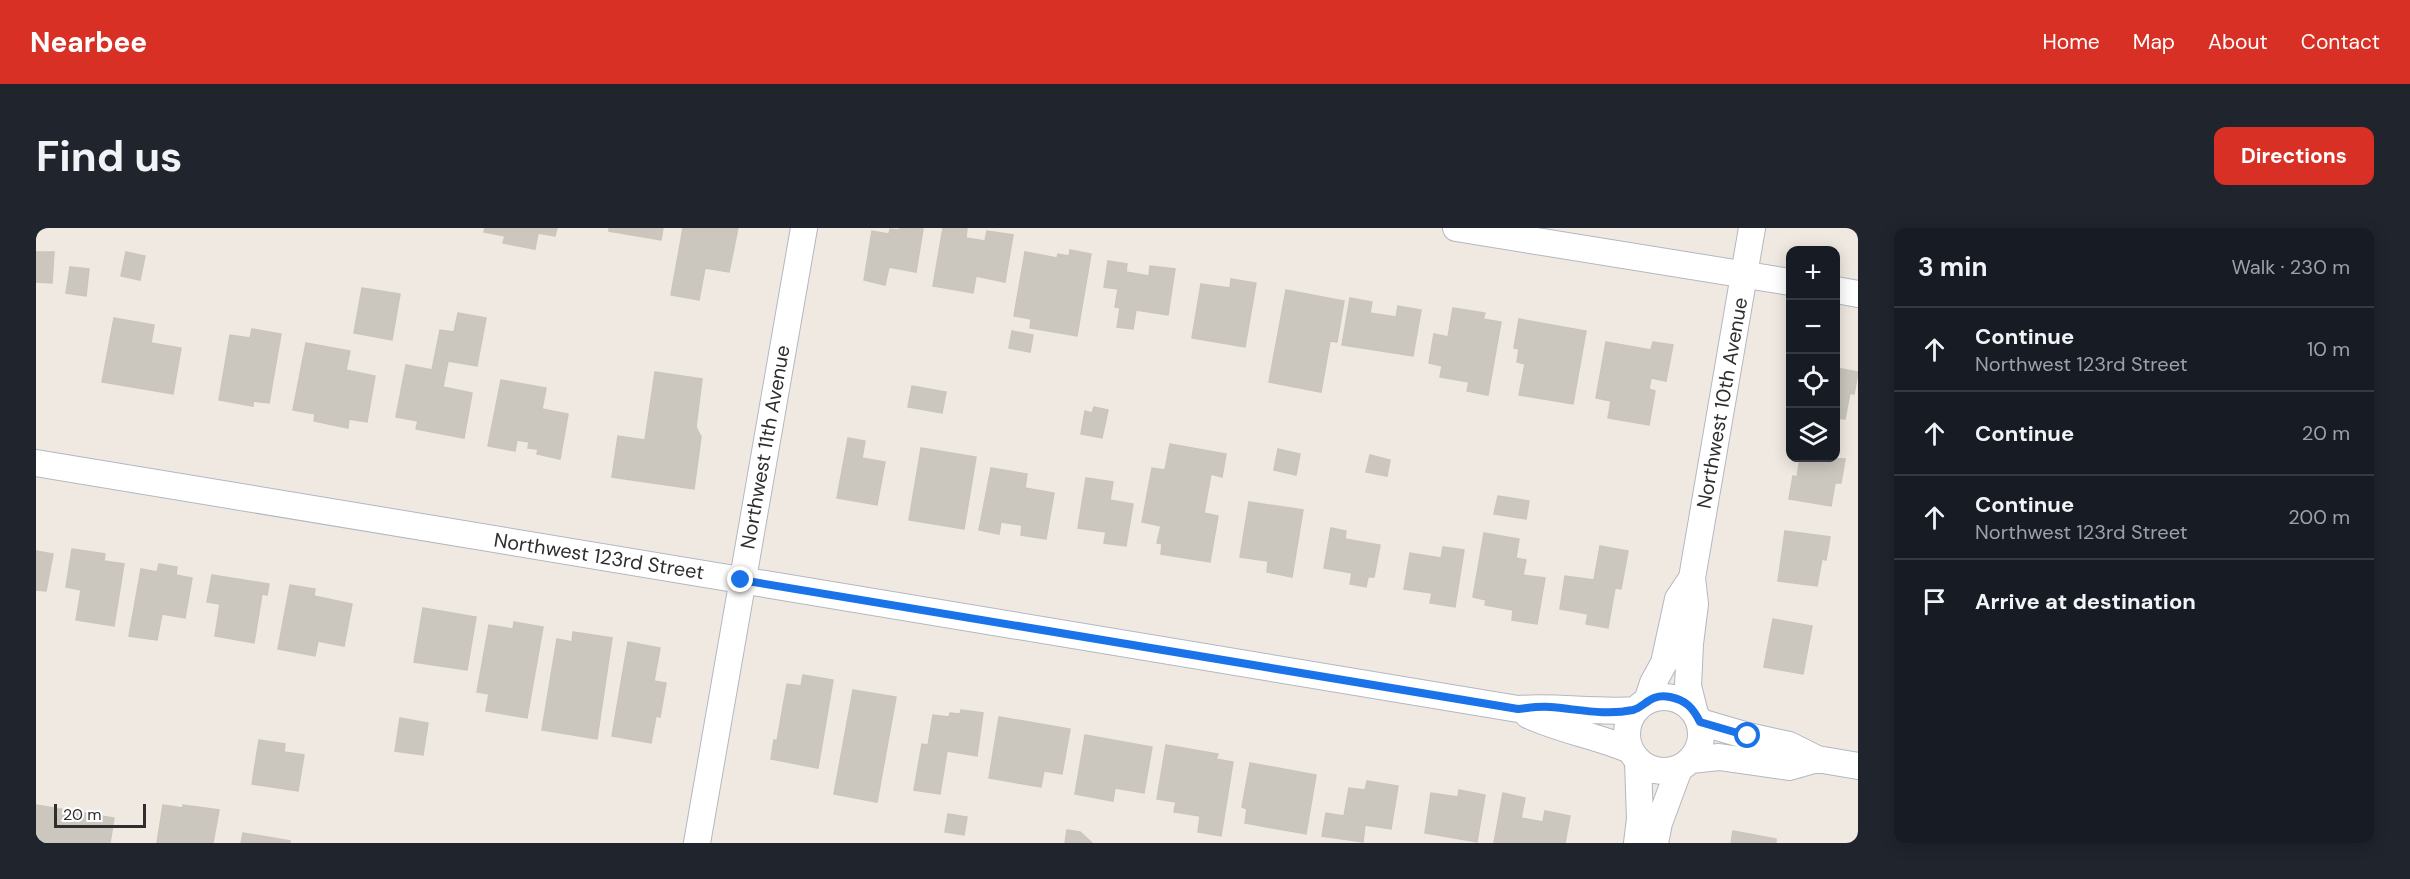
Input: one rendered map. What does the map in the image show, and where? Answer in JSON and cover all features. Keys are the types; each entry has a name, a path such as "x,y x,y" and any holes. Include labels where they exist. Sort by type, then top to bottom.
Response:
{"street":[{"name":"Northwest 11th Avenue","path":"698,843 741,580 804,228"},
{"path":"1456,228 1786,281"},
{"name":"Northwest 10th Avenue","path":"1697,716 1688,686 1695,604 1692,578 1752,228"},
{"path":"1840,291 1858,294"},
{"name":"Northwest 123rd Street","path":"36,463 1518,709 1548,707 1581,711 1641,705"},
{"name":"Northwest 10th Avenue","path":"1641,705 1664,663 1678,599 1692,578"},
{"path":"1637,843 1640,819 1634,756 1626,734 1629,719 1641,705 1668,696 1683,700 1697,716 1702,735 1699,749 1685,764 1659,823 1655,843"},
{"name":"Northwest 123rd Street","path":"1518,709 1543,722 1603,738 1634,756"},
{"path":"1697,716 1748,736 1789,745 1817,759 1858,766"},
{"path":"1634,756 1651,769 1665,771 1719,757 1789,767 1817,759"}],"building":[{"path":"485,228 557,228 555,236 538,233 535,249 503,243 505,236 484,232"},
{"path":"609,228 663,228 661,240 609,231"},
{"path":"683,228 738,228 729,272 705,268 699,300 671,295"},
{"path":"900,228 923,229 916,272 889,267 885,285 864,280 872,231 889,234 890,229 899,230"},
{"path":"943,228 967,228 966,238 985,241 987,231 1013,235 1005,282 976,276 973,293 933,286"},
{"path":"1070,250 1091,254 1077,336 1030,328 1031,319 1014,316 1025,252 1057,258 1058,254 1069,256"},
{"path":"36,252 54,252 52,283 36,282"},
{"path":"126,252 145,256 140,280 121,276"},
{"path":"1108,261 1127,264 1126,272 1149,276 1150,266 1175,269 1168,315 1136,310 1133,329 1117,327 1120,308 1115,307 1118,289 1104,287"},
{"path":"70,267 89,269 86,296 66,293"},
{"path":"1231,279 1256,283 1245,347 1192,338 1201,284 1230,288"},
{"path":"362,288 400,294 392,340 354,333"},
{"path":"1286,290 1344,301 1337,342 1330,341 1321,392 1269,382"},
{"path":"1350,298 1372,302 1370,313 1396,317 1398,306 1421,310 1413,356 1342,345"},
{"path":"1453,308 1485,313 1483,319 1501,322 1488,395 1467,391 1469,382 1440,377 1442,366 1429,363 1434,334 1448,337"},
{"path":"458,313 486,318 477,366 448,361 443,387 472,393 464,438 416,429 418,421 396,417 406,365 432,370 440,330 454,332"},
{"path":"114,318 154,325 151,343 181,348 173,394 102,382"},
{"path":"1519,319 1586,331 1573,404 1519,395 1525,364 1517,362 1519,349 1514,348"},
{"path":"252,329 281,334 269,403 253,401 253,406 219,400 230,335 250,338"},
{"path":"1012,331 1033,335 1030,352 1009,348"},
{"path":"1606,342 1651,350 1653,342 1673,345 1666,381 1651,378 1649,389 1655,391 1649,425 1608,418 1611,401 1596,398"},
{"path":"306,343 350,351 346,370 375,376 367,422 349,419 348,428 314,421 315,414 293,410"},
{"path":"1840,369 1858,372 1854,394 1850,393 1845,419 1840,418"},
{"path":"655,372 702,379 696,427 701,437 694,489 612,477 618,436 645,440"},
{"path":"501,380 546,388 542,409 568,414 560,459 537,454 538,449 528,448 529,442 517,440 515,451 488,446"},
{"path":"912,386 946,392 942,413 908,407"},
{"path":"1094,407 1108,410 1102,438 1081,434 1085,411 1092,413"},
{"path":"848,438 865,441 862,458 885,462 877,505 837,498"},
{"path":"1170,444 1226,454 1222,477 1211,474 1204,513 1218,516 1210,562 1161,554 1162,544 1157,543 1161,526 1142,522 1152,468 1165,470"},
{"path":"921,448 976,457 964,529 909,520"},
{"path":"1278,449 1300,454 1296,475 1274,470"},
{"path":"1370,455 1390,460 1387,476 1366,472"},
{"path":"1840,459 1845,459 1841,483 1835,483 1831,506 1789,499 1793,476 1797,477 1799,462 1840,462"},
{"path":"991,468 1027,474 1025,488 1054,493 1046,539 1021,535 1022,525 1001,522 999,534 979,530"},
{"path":"1086,478 1113,482 1110,500 1133,504 1126,546 1104,543 1106,532 1078,528"},
{"path":"1498,496 1529,501 1526,519 1494,514"},
{"path":"1249,502 1303,510 1292,577 1267,572 1268,561 1240,557"},
{"path":"1331,528 1346,531 1345,539 1380,545 1374,577 1368,577 1366,587 1350,584 1352,573 1324,568"},
{"path":"1785,531 1830,537 1826,560 1822,559 1817,586 1778,581"},
{"path":"1484,533 1519,539 1516,558 1526,560 1523,575 1545,578 1537,624 1512,620 1513,610 1485,605 1486,600 1473,597"},
{"path":"1600,546 1628,551 1621,589 1615,588 1608,628 1586,624 1588,614 1560,609 1565,576 1594,580"},
{"path":"1443,547 1464,550 1455,607 1430,603 1432,593 1404,589 1410,553 1441,558"},
{"path":"72,549 105,554 104,561 124,564 114,626 76,620 81,590 66,587"},
{"path":"36,551 53,554 46,591 36,590"},
{"path":"159,564 177,567 176,575 192,578 185,618 162,614 157,640 129,636 141,569 157,572"},
{"path":"212,575 269,584 267,595 262,594 254,643 215,636 220,604 207,602"},
{"path":"290,585 315,589 314,596 352,604 344,646 318,641 315,656 278,649"},
{"path":"423,608 476,617 467,670 414,662"},
{"path":"1773,619 1812,626 1803,674 1764,667"},
{"path":"514,622 543,627 527,718 486,711 489,694 477,692 489,625 513,629"},
{"path":"573,632 612,638 597,739 542,730 557,639 572,642"},
{"path":"628,642 660,648 654,681 666,683 660,717 656,716 651,743 612,736"},
{"path":"803,675 833,680 818,768 771,759 774,740 777,741 787,684 801,686"},
{"path":"853,690 896,697 877,802 834,794"},
{"path":"961,710 983,713 977,756 947,751 940,794 914,790 922,744 928,745 933,715 949,717 950,713 960,714"},
{"path":"999,717 1070,729 1062,774 1044,771 1041,787 989,778"},
{"path":"400,718 428,723 423,755 395,751"},
{"path":"1085,735 1152,747 1144,793 1115,788 1113,801 1075,794"},
{"path":"259,740 285,744 284,752 304,755 298,791 252,784"},
{"path":"1166,745 1218,754 1216,759 1233,762 1221,836 1198,832 1200,816 1174,812 1176,802 1157,799"},
{"path":"1250,763 1316,775 1306,834 1245,823 1247,809 1242,807"},
{"path":"1367,781 1398,786 1391,829 1365,825 1363,842 1322,836 1326,813 1344,816 1349,788 1365,790"},
{"path":"1459,790 1485,795 1477,842 1425,833 1431,793 1458,797"},
{"path":"1503,793 1525,798 1521,818 1543,822 1545,811 1570,816 1565,843 1494,843"},
{"path":"36,805 114,818 110,843 36,843"},
{"path":"163,805 219,810 213,843 157,843"},
{"path":"948,814 967,817 964,835 945,832"},
{"path":"1067,830 1080,832 1092,843 1065,843"},
{"path":"1733,831 1776,839 1776,843 1731,843"},
{"path":"243,833 290,841 290,843 241,843"}],"route":[{"path":"741,580 1518,709 1548,707 1581,711 1636,710 1638,706 1652,698 1668,696 1683,700 1694,710 1700,722 1748,736"}]}
